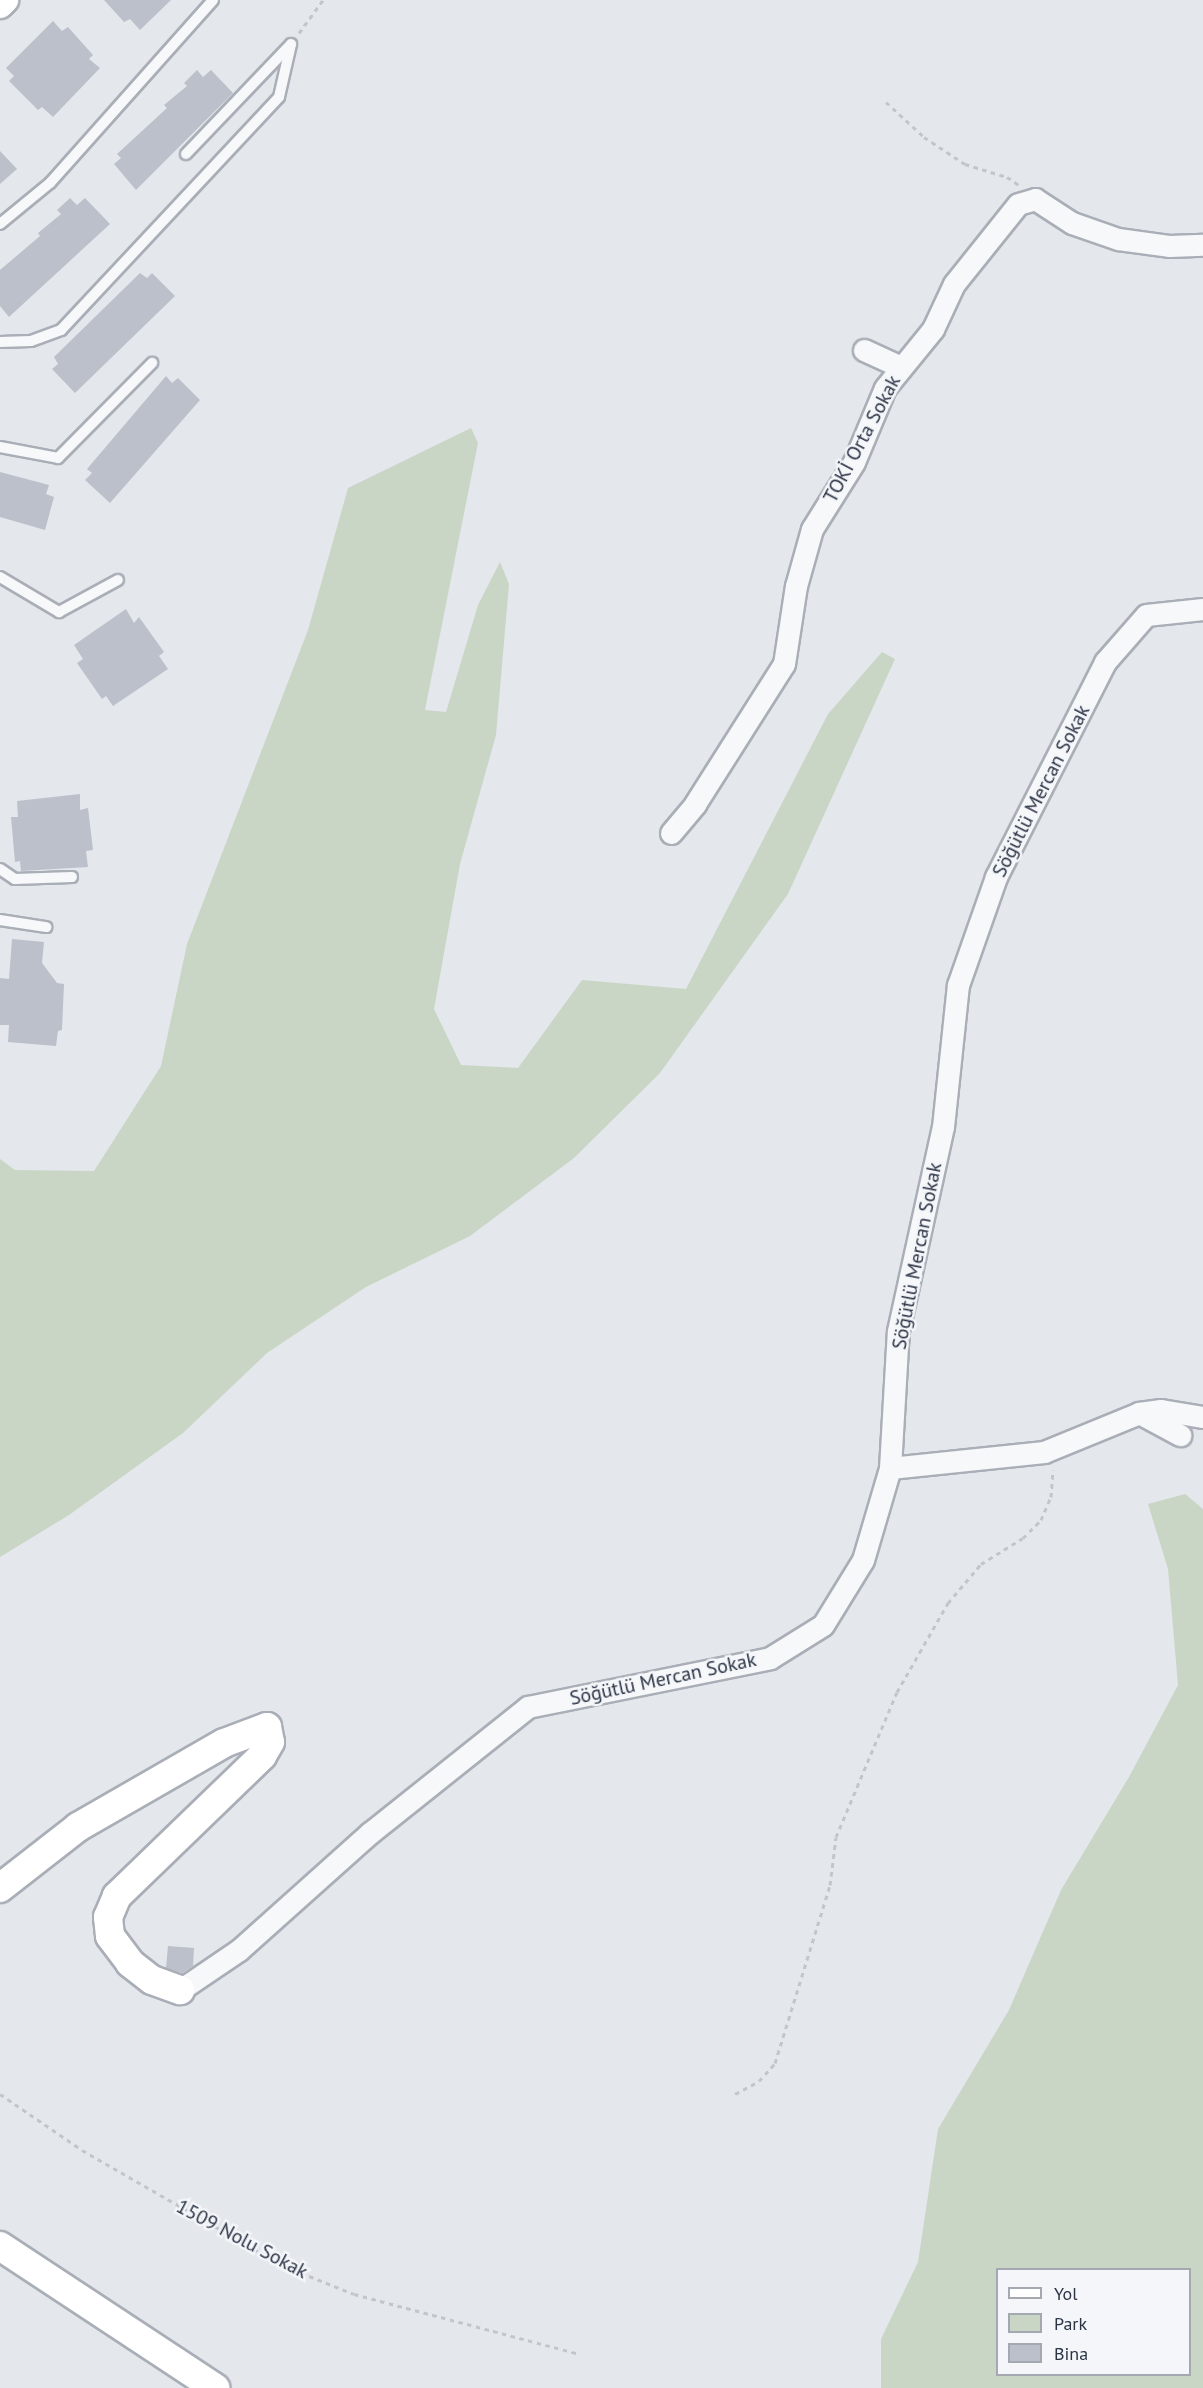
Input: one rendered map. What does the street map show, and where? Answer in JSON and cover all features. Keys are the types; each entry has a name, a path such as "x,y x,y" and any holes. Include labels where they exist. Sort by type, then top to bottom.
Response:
{"street":[{"path":"0,4 4,0"},
{"path":"1028,202 1035,200 1072,223 1118,239 1169,246 1203,244"},
{"name":"TOKİ Orta Sokak","path":"671,833 695,804 784,664 796,586 812,529 854,462 885,388 933,329 942,305 970,263 1018,204 1028,202"},
{"path":"864,350 901,367"},
{"name":"Söğütlü Mercan Sokak","path":"180,1990 238,1950 370,1833 528,1707 770,1658 823,1625 863,1560 890,1468 898,1331 943,1127 958,985 996,877 1106,662 1146,615 1203,609"},
{"path":"890,1468 1044,1452 1139,1413 1161,1410 1203,1417"},
{"path":"1139,1413 1180,1435"},
{"path":"0,1888 78,1827 224,1743 267,1727 270,1742 262,1756 117,1896 108,1917 110,1936 130,1963 152,1980 180,1990"},
{"path":"0,2246 215,2388"}],"lane":[{"path":"0,224 50,183 213,0"},
{"path":"186,154 291,44"},
{"path":"0,342 31,341 61,330 279,97 291,44"},
{"path":"0,447 58,458 152,363"},
{"path":"0,577 58,612 118,580"},
{"path":"0,868 15,879 72,877"},
{"path":"0,920 46,927"}],"path":[{"path":"291,44 323,0"},
{"path":"886,102 924,137 965,164 1007,177 1021,187 1028,202"},
{"path":"735,2094 759,2081 775,2063 830,1886 836,1837 897,1692 948,1603 981,1564 1023,1538 1041,1520 1051,1497 1054,1473 1044,1452"},
{"name":"1509 Nolu Sokak","path":"0,2094 82,2150 284,2266 354,2294 576,2353"}],"green space":[{"path":"471,428 478,443 425,710 446,712 478,605 500,562 509,584 496,735 460,864 434,1009 461,1065 518,1068 582,980 686,989 828,714 882,652 895,659 788,894 660,1073 574,1158 470,1236 366,1287 267,1353 183,1433 69,1515 0,1557 0,1159 15,1170 94,1171 161,1066 187,944 308,630 348,488"},
{"path":"1185,1494 1203,1509 1203,2388 881,2388 881,2339 918,2262 938,2129 1009,2010 1061,1890 1129,1777 1178,1685 1168,1569 1148,1504"}],"building":[{"path":"104,0 171,0 140,30 130,19 124,22"},
{"path":"53,21 62,31 68,27 93,55 89,59 100,68 53,117 42,107 38,110 9,81 14,76 6,68"},
{"path":"197,70 203,77 211,70 233,93 136,190 114,164 121,158 117,154 167,108 164,105 187,86 184,83"},
{"path":"0,151 17,169 0,184"},
{"path":"70,198 77,205 85,198 110,224 9,317 0,306 0,270 40,236 38,233 61,214 57,210"},
{"path":"140,273 147,278 152,273 175,296 75,393 52,369 58,364 54,357"},
{"path":"166,376 172,383 178,378 200,400 110,503 85,480 92,473 87,469"},
{"path":"0,472 49,485 46,494 54,497 45,530 0,517"},
{"path":"126,609 134,623 139,617 164,652 159,656 168,669 113,706 106,696 102,699 77,663 83,659 74,645"},
{"path":"80,794 80,810 88,808 93,850 86,851 88,867 21,871 20,861 15,862 11,817 18,817 17,801"},
{"path":"12,939 44,942 42,963 57,983 64,984 62,1030 58,1031 56,1046 8,1042 9,1025 0,1025 0,978 9,979"},
{"path":"168,1946 194,1948 193,1966 182,1973 166,1968"}]}
